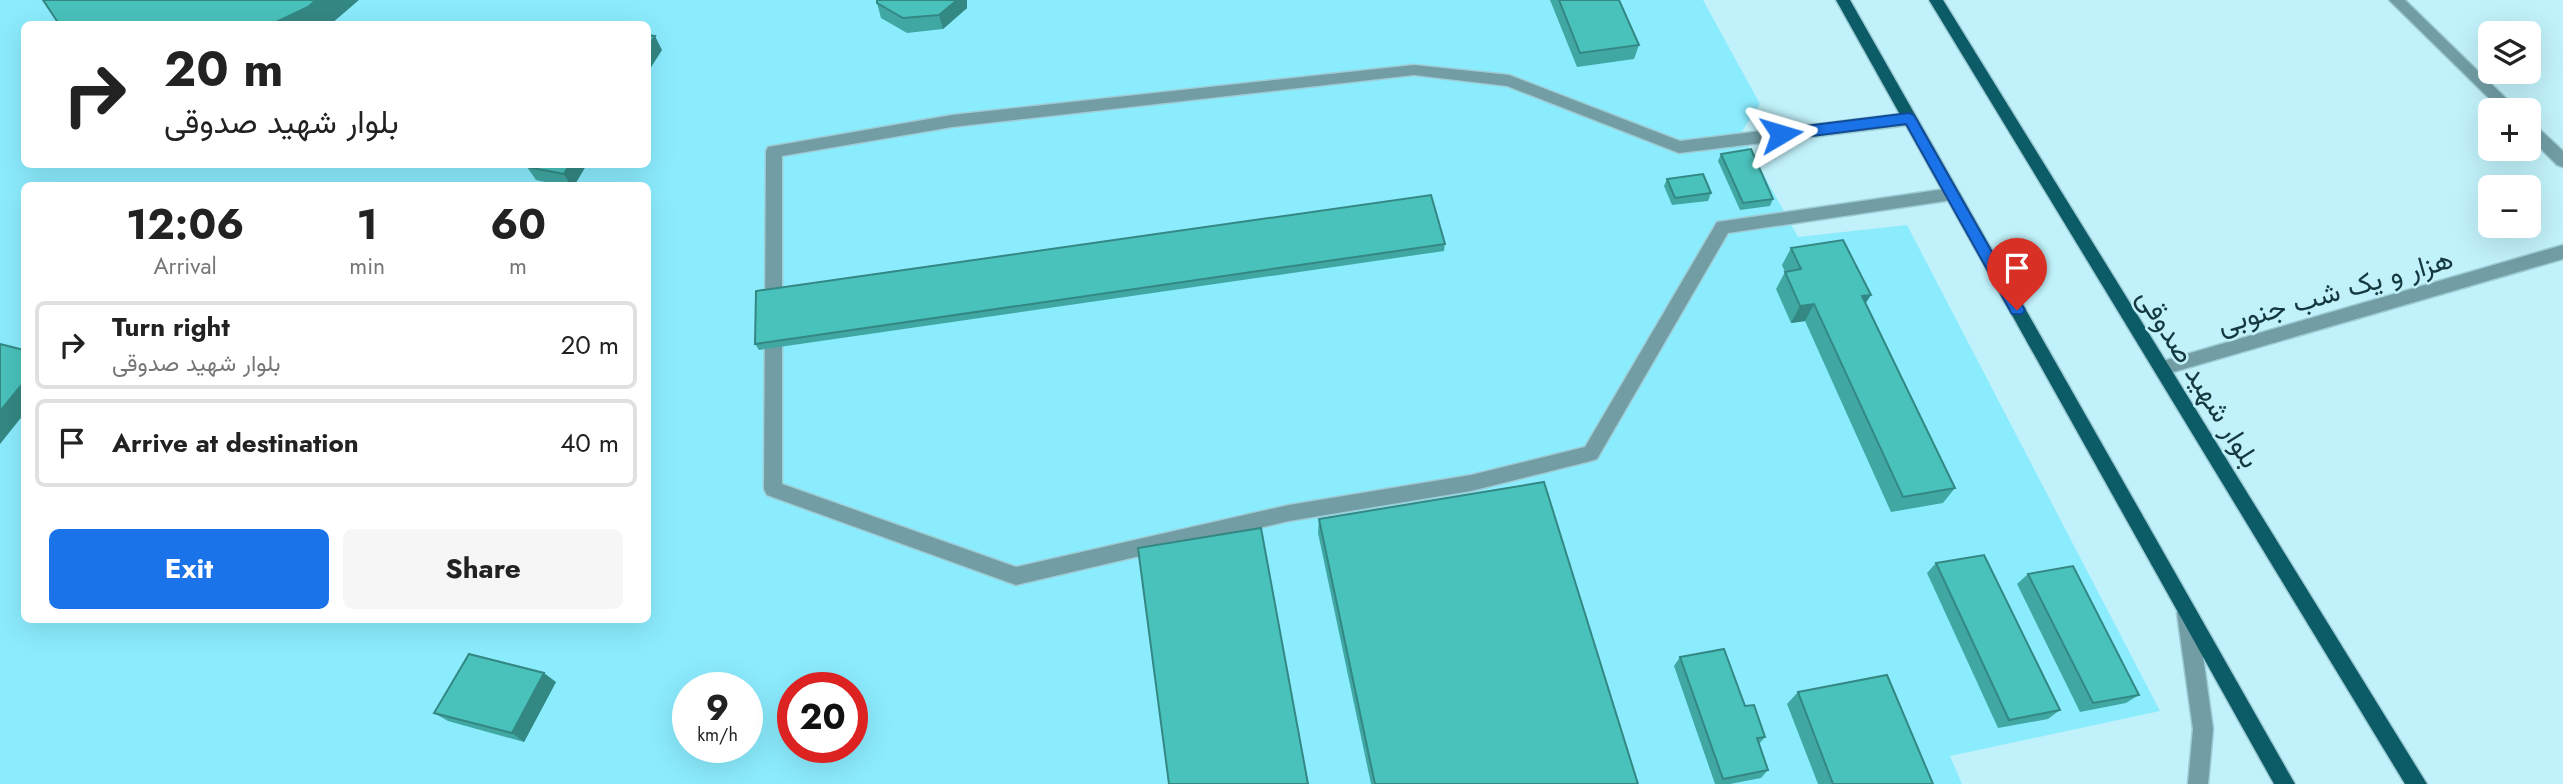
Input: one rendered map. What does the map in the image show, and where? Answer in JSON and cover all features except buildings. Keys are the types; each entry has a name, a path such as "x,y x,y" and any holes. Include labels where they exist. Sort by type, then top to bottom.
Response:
{"main road":[{"path":"1843,0 2285,784"},
{"name":"بلوار شهید صدوقی","path":"1936,0 2417,784"}],"street":[{"path":"2396,0 2498,98"},
{"path":"1909,119 1679,146 1509,81 1414,70 952,121 774,151 773,489 1016,576 1289,513 1471,483 1591,453 1723,227 1952,194"},
{"path":"2541,140 2563,161"},
{"name":"هزار و یک شب جنوبی","path":"2162,368 2563,252"},
{"path":"2187,609 2203,729 2198,784"}],"shaded area":[{"path":"0,0 1703,0 1760,104 1741,133 1798,237 1907,225 2160,711 1950,756 1962,784 0,784"}],"route":[{"path":"1781,134 1909,119 2017,310"}]}
